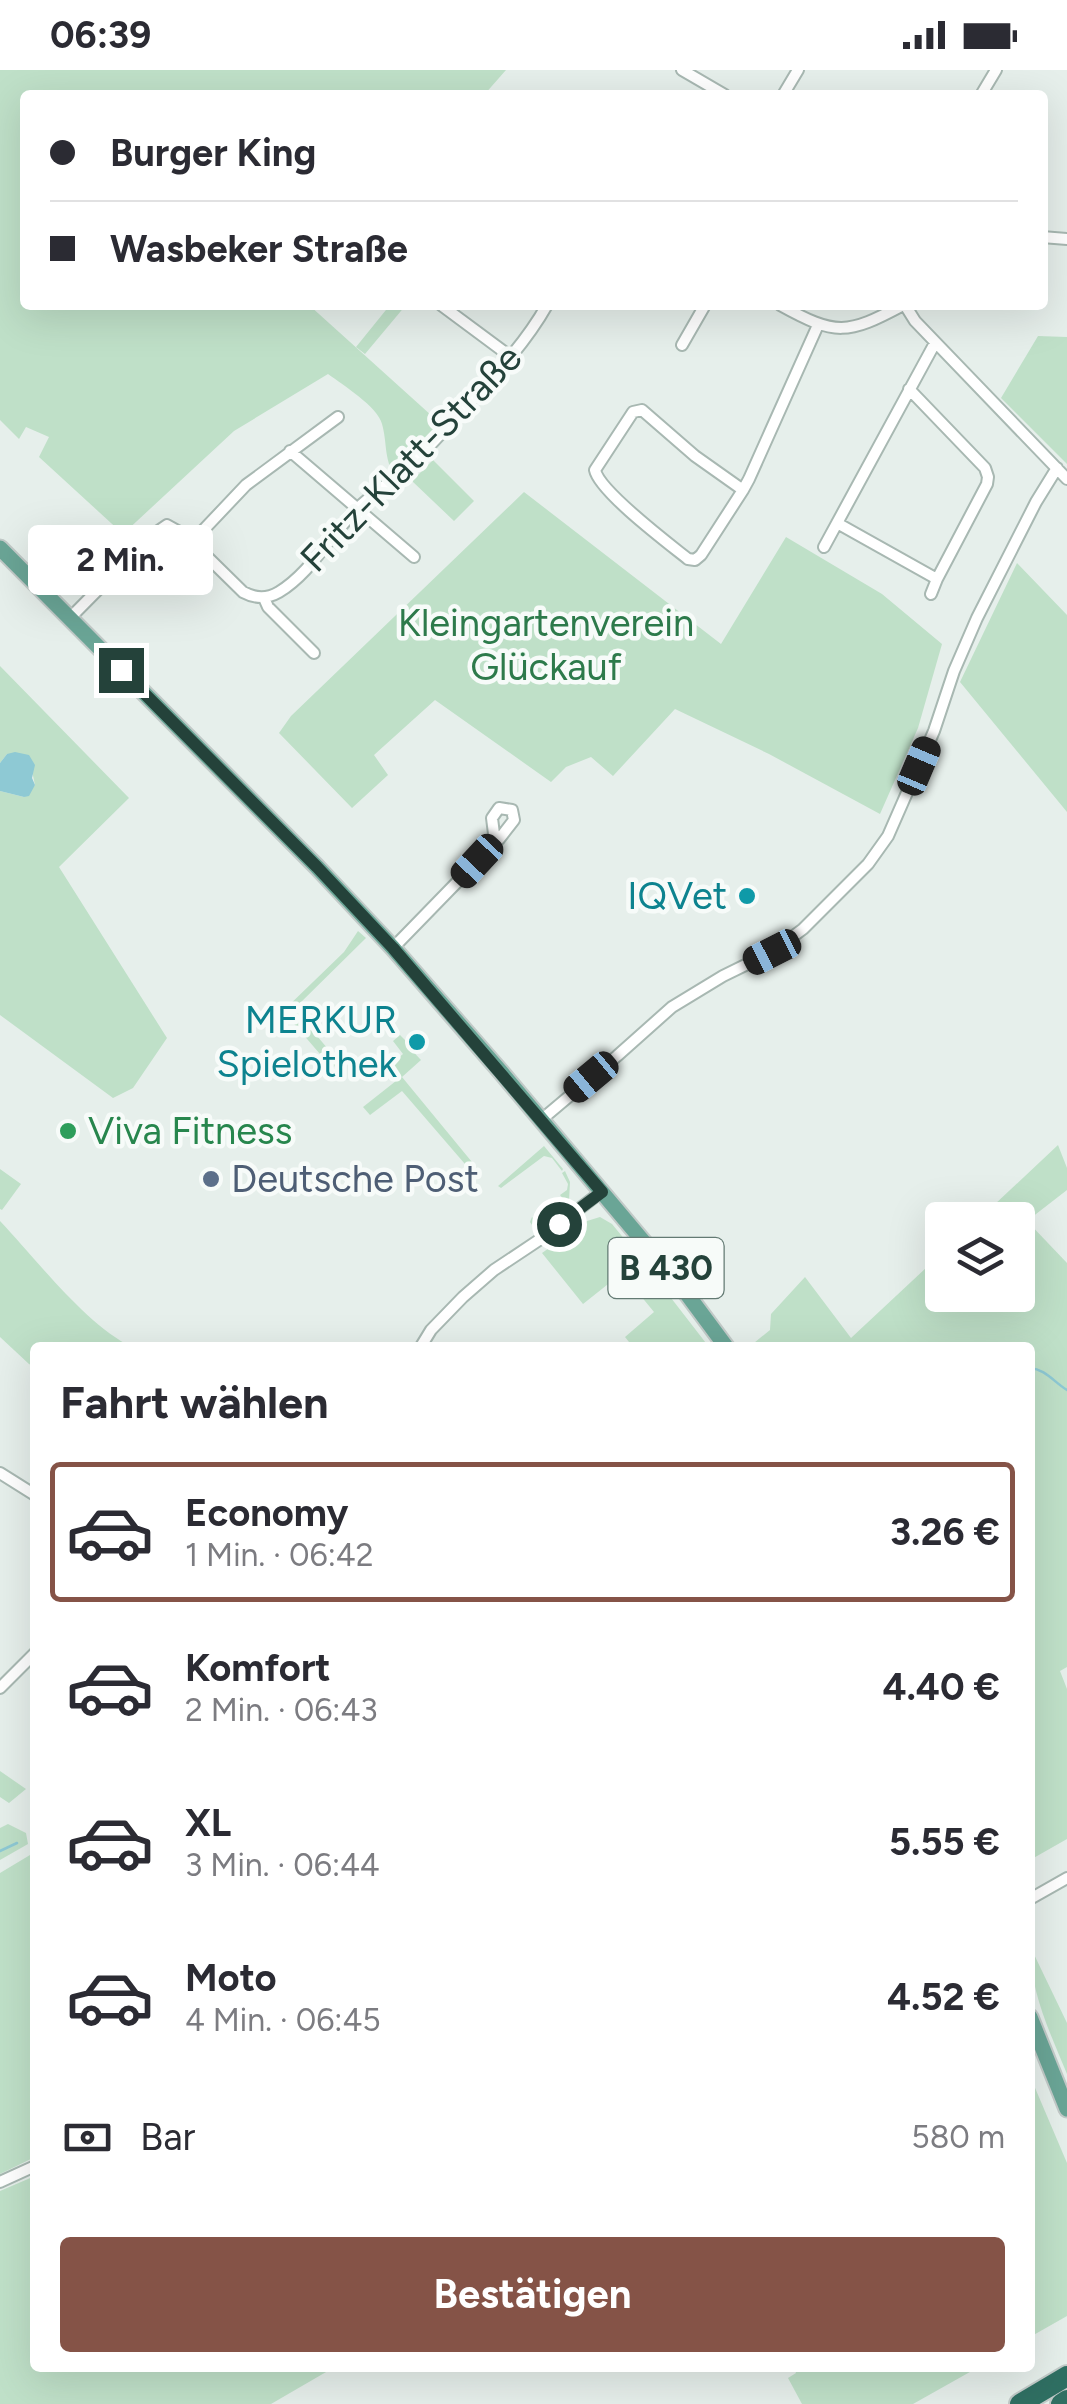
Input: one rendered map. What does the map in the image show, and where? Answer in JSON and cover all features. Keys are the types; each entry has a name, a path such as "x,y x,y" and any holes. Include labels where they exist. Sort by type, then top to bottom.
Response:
{"highway":[{"path":"1020,2404 1067,2376"}],"main road":[{"name":"B 430","path":"0,548 393,948 684,1290 723,1342"},
{"path":"1035,2030 1067,2110"}],"street":[{"path":"682,70 715,90"},
{"path":"699,82 706,70"},
{"path":"448,310 511,357"},
{"name":"Fritz-Klatt-Straße","path":"193,541 243,592 264,598 284,589 358,508 437,438 511,357 544,310"},
{"path":"682,345 701,310"},
{"path":"789,310 818,326 837,328 873,321 894,310"},
{"path":"907,310 1067,479"},
{"path":"743,490 642,410 633,412 595,470 599,480 638,518 692,560 700,555 743,490 818,326"},
{"path":"824,547 936,343"},
{"path":"908,389 974,454 988,477 930,594"},
{"path":"70,618 162,526 172,526 193,541 236,493 338,417"},
{"path":"290,451 414,557"},
{"path":"541,1120 672,1007 772,952 804,929 868,864 888,836 977,618 1056,468"},
{"path":"837,523 937,579"},
{"name":"Fritz-Klatt-Straße","path":"264,598 268,607 314,653"},
{"path":"393,948 495,842"},
{"path":"424,1342 452,1308 494,1270 602,1192"},
{"path":"0,1473 30,1492"},
{"path":"0,1688 30,1658"},
{"path":"1035,1896 1067,1878"},
{"path":"0,2182 30,2168"}],"green space":[{"path":"0,70 506,70 488,90 20,90 20,310 315,310 442,425 392,472 379,417 328,374 234,431 123,534 39,457 49,437 26,427 19,439 0,420"},
{"path":"386,310 402,310 365,354 356,347"},
{"path":"1038,336 1067,337 1067,464 1001,398"},
{"path":"433,460 474,501 454,521 412,481"},
{"name":"Kleingartenverein Glückauf","path":"524,492 721,644 786,537 882,594 942,644 918,728 880,814 675,709 613,776 591,757 566,767 551,782 435,700 374,755 388,775 352,808 279,733 291,716"},
{"path":"1017,563 1067,615 1067,812 960,682"},
{"path":"0,666 129,798 59,867 167,1038 133,1088 113,1098 0,1015 0,791 24,797 35,785 32,771 7,754 0,763"},
{"path":"358,931 366,938 294,1009 340,1063 332,1068 283,1011 344,952"},
{"path":"400,1035 421,1060 402,1077 481,1173 477,1178 402,1091 370,1115 363,1107 401,1077 392,1063 403,1054 393,1041"},
{"path":"1058,1145 1067,1168 1067,1190 1035,1215 1035,1202 997,1202"},
{"path":"544,1146 562,1171 552,1158 544,1156 501,1188 498,1186"},
{"path":"0,1169 21,1184 2,1210 0,1209"},
{"path":"565,1171 570,1182 569,1201 534,1228 532,1217 536,1222 543,1216 539,1211 542,1209 546,1214 554,1208 552,1201 557,1206 564,1200 560,1195 567,1190 562,1173"},
{"path":"600,1217 612,1224 705,1342 629,1342 625,1337 654,1312 622,1273 583,1304 542,1253 587,1221"},
{"path":"0,1221 80,1307 124,1342 30,1342 30,1364 0,1337"},
{"path":"1035,1229 1067,1263 1067,1667 1060,1671 1067,1689 1067,1839 1035,1857 1035,1342 755,1342 770,1330 771,1314 805,1277 851,1338 925,1269 925,1312 1035,1312"},
{"path":"0,1771 26,1789 9,1803 0,1797"},
{"path":"8,1824 26,1833 28,1844 0,1860 0,1828"},
{"path":"30,1855 30,2159 0,2174 0,1873"},
{"path":"1035,1956 1067,2023 1067,2074 1048,2027 1037,1995"},
{"path":"1035,2088 1067,2163 1067,2316 1035,2334"},
{"path":"30,2178 30,2372 326,2372 271,2404 0,2404 0,2191"},
{"path":"970,2372 913,2404 802,2404 788,2378 796,2373"}],"water":[{"path":"7,754 29,755 35,765 35,785 29,796 0,791 0,763"}],"waterway":[{"path":"1035,1369 1067,1390"},
{"path":"0,1851 17,1843"}],"place":[{"name":"IQVet","path":"747,896"},
{"name":"MERKUR Spielothek","path":"417,1042"},
{"name":"Viva Fitness","path":"68,1131"},
{"name":"Deutsche Post","path":"211,1179"}],"route":[{"path":"121,670 393,948 602,1192 559,1224"}]}
